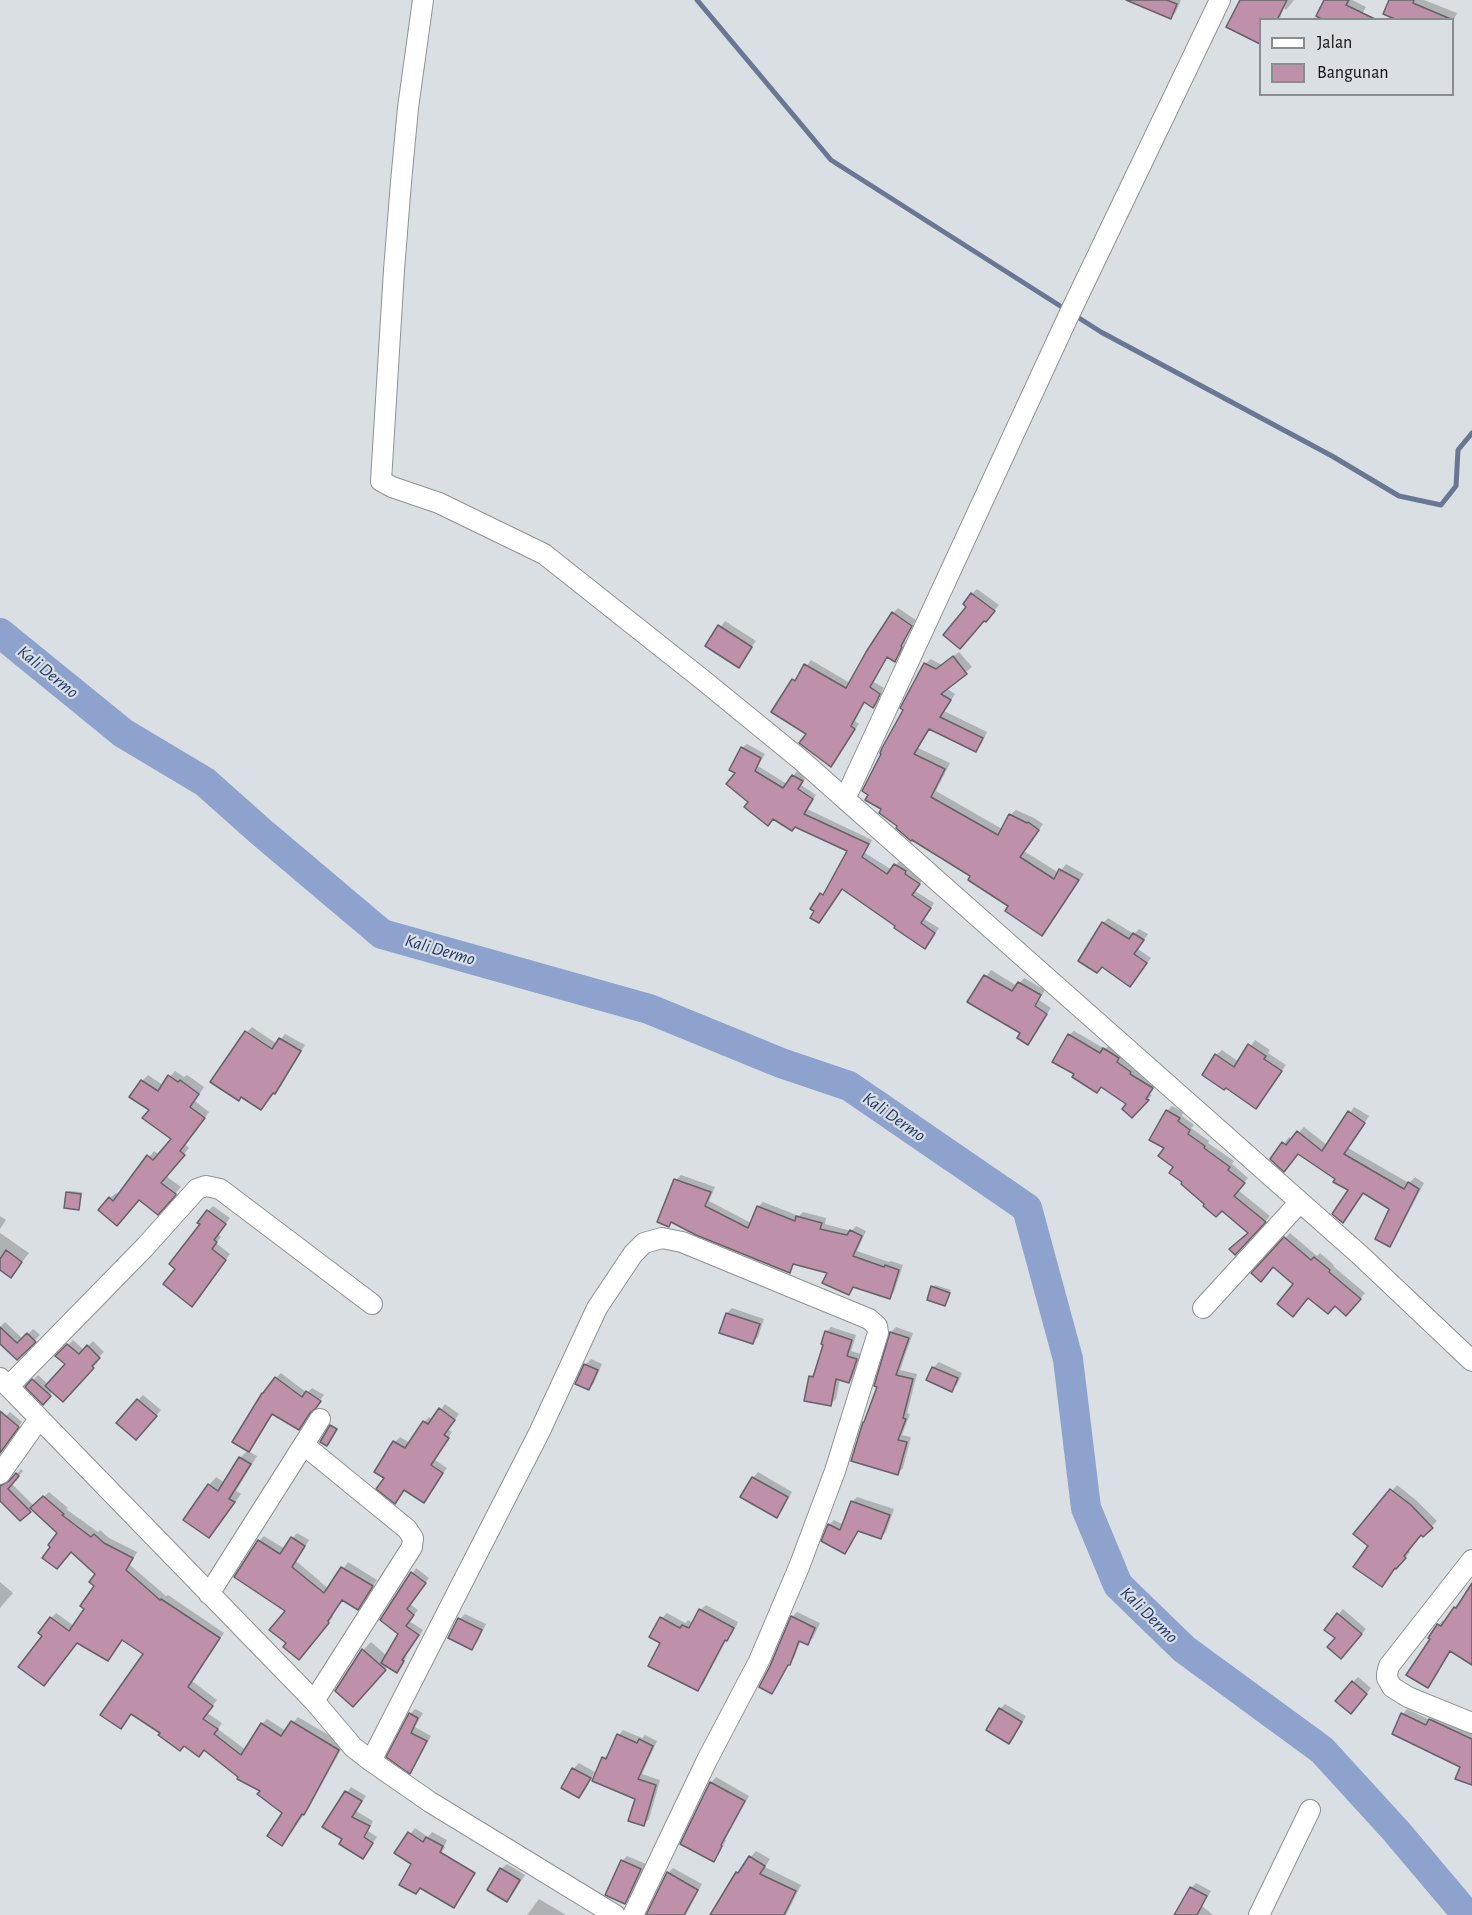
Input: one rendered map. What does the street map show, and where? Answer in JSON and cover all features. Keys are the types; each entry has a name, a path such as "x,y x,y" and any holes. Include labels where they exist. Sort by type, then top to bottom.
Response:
{"street":[{"path":"423,0 408,108 394,270 381,481 389,487 439,503 544,554 703,680 801,760 1360,1255 1472,1361"},
{"path":"845,800 1071,310 1220,0"},
{"path":"372,1304 220,1189 206,1186 197,1189 145,1247 4,1382 314,1701 353,1747 430,1802 615,1915"},
{"path":"1203,1308 1300,1202"},
{"path":"371,1761 539,1433 597,1308 633,1254 644,1243 662,1238 682,1242 869,1319 877,1326 878,1333 831,1482 803,1557 759,1661 702,1770 633,1915"},
{"path":"0,1473 39,1419"},
{"path":"209,1594 320,1419"},
{"path":"304,1445 407,1529 412,1538 412,1547 314,1701"},
{"path":"1472,1560 1389,1666 1387,1678 1392,1688 1408,1697 1472,1723"},
{"path":"1259,1915 1310,1810"}],"building":[{"path":"1126,0 1167,0 1177,4 1171,19"},
{"path":"1240,0 1287,0 1278,18 1259,18 1259,44 1226,27"},
{"path":"1324,0 1349,0 1346,5 1373,18 1320,18 1316,16"},
{"path":"1389,0 1414,0 1413,3 1448,18 1392,18 1383,14"},
{"path":"971,593 995,611 960,649 943,635 966,607 963,604"},
{"path":"892,612 912,626 895,662 887,657 870,687 880,694 876,703 873,708 864,702 851,726 855,729 831,767 799,743 806,734 771,712 792,679 795,681 804,664 846,688"},
{"path":"718,625 752,647 739,668 705,646"},
{"path":"953,656 967,674 941,694 951,700 940,717 983,738 976,752 929,729 914,754 945,769 931,797 998,835 1009,814 1028,822 1039,830 1020,857 1054,879 1059,869 1079,880 1042,936 1005,911 1008,906 968,880 970,876 911,841 896,828 897,826 879,813 881,809 865,800 868,795 862,791 903,710 900,708 924,663 936,669"},
{"path":"741,747 761,758 755,771 783,788 792,775 803,781 798,789 813,799 804,814 869,844 862,857 887,874 894,864 920,884 912,895 931,908 921,923 935,933 925,949 842,889 819,923 810,918 814,911 810,909 820,893 823,895 847,851 795,827 792,831 773,819 768,826 744,807 748,802 726,784 735,773 729,770"},
{"path":"1102,922 1129,939 1133,933 1144,940 1134,954 1147,963 1130,987 1102,967 1097,973 1078,961"},
{"path":"984,975 1012,991 1018,982 1041,995 1035,1006 1047,1014 1028,1045 1017,1038 1020,1033 967,1002"},
{"path":"245,1031 272,1049 279,1038 301,1051 275,1094 273,1093 261,1110 241,1097 239,1101 210,1082"},
{"path":"1068,1034 1100,1053 1103,1048 1119,1058 1117,1062 1131,1072 1130,1074 1153,1088 1146,1099 1149,1100 1132,1118 1122,1109 1126,1104 1101,1087 1097,1093 1072,1077 1074,1074 1052,1062"},
{"path":"1248,1044 1282,1071 1256,1109 1202,1075 1215,1054 1234,1067"},
{"path":"168,1075 178,1082 180,1080 199,1094 190,1107 205,1118 180,1151 185,1155 161,1183 176,1195 158,1215 139,1200 117,1226 98,1210 109,1197 113,1201 147,1155 153,1160 171,1139 142,1118 149,1110 129,1097 141,1080 158,1091"},
{"path":"1166,1110 1180,1118 1178,1121 1190,1130 1188,1134 1230,1167 1228,1170 1245,1183 1234,1196 1266,1222 1235,1255 1229,1249 1248,1233 1222,1211 1216,1217 1203,1206 1204,1204 1181,1184 1182,1182 1169,1173 1173,1167 1158,1156 1164,1148 1149,1140"},
{"path":"1348,1111 1365,1123 1344,1154 1404,1189 1408,1182 1419,1189 1390,1247 1375,1239 1389,1209 1363,1193 1343,1223 1332,1214 1348,1190 1333,1182 1335,1179 1298,1154 1284,1172 1270,1159 1282,1142 1286,1145 1297,1131 1322,1151"},
{"path":"674,1179 711,1192 705,1206 748,1228 757,1206 795,1221 796,1216 822,1223 820,1229 847,1235 850,1230 862,1236 853,1256 899,1270 890,1299 853,1287 849,1295 822,1283 827,1273 793,1264 790,1273 696,1235 671,1222 669,1227 657,1222"},
{"path":"66,1192 81,1194 79,1210 64,1208"},
{"path":"207,1210 226,1224 214,1240 217,1242 212,1249 226,1260 192,1307 163,1284 175,1269 169,1264 200,1224 197,1223"},
{"path":"1284,1237 1311,1260 1314,1257 1361,1299 1346,1316 1335,1306 1328,1314 1308,1298 1293,1317 1277,1304 1293,1284 1273,1267 1261,1282 1251,1273"},
{"path":"6,1250 22,1262 11,1278 0,1270 0,1259"},
{"path":"931,1286 950,1293 945,1306 927,1300"},
{"path":"726,1313 760,1324 753,1344 719,1333"},
{"path":"0,1327 17,1343 27,1333 36,1342 17,1360 0,1344"},
{"path":"825,1331 852,1340 847,1356 857,1359 849,1383 836,1379 831,1406 804,1401 809,1376 813,1377"},
{"path":"890,1332 909,1338 896,1375 913,1379 903,1418 906,1419 898,1440 907,1442 898,1475 851,1461 877,1387 874,1386"},
{"path":"67,1344 79,1354 87,1345 100,1358 92,1366 94,1368 63,1402 45,1386 65,1364 55,1356"},
{"path":"584,1364 598,1370 589,1390 575,1384"},
{"path":"932,1367 958,1378 952,1392 926,1380"},
{"path":"275,1377 302,1397 306,1391 321,1401 299,1430 272,1414 249,1452 232,1442 262,1393"},
{"path":"32,1379 51,1396 43,1405 25,1387"},
{"path":"137,1399 157,1416 136,1440 116,1423"},
{"path":"439,1408 455,1420 444,1435 449,1438 431,1465 443,1473 424,1503 404,1490 395,1504 376,1489 384,1478 374,1472 393,1441 405,1448 423,1421 428,1424"},
{"path":"0,1411 19,1427 0,1453"},
{"path":"330,1425 337,1429 327,1446 320,1442"},
{"path":"239,1457 251,1464 229,1499 235,1502 209,1538 183,1520 208,1484 218,1491"},
{"path":"16,1473 19,1476 8,1489 31,1512 20,1521 0,1501 0,1486"},
{"path":"752,1477 788,1497 777,1518 740,1497"},
{"path":"1390,1489 1411,1505 1433,1528 1423,1537 1421,1535 1404,1556 1406,1558 1395,1568 1382,1587 1353,1567 1368,1546 1353,1534"},
{"path":"43,1496 64,1514 62,1515 91,1537 94,1534 104,1543 133,1558 126,1570 160,1600 220,1638 188,1687 213,1706 203,1719 218,1729 214,1734 241,1755 261,1723 281,1736 291,1721 339,1750 304,1815 302,1814 282,1846 267,1836 282,1813 257,1794 260,1791 237,1779 238,1777 204,1750 199,1757 184,1746 180,1751 158,1735 160,1733 131,1714 121,1729 100,1715 143,1654 122,1640 108,1661 77,1643 44,1686 18,1667 42,1636 38,1633 50,1617 69,1631 84,1609 80,1606 94,1586 89,1582 95,1574 71,1552 57,1569 42,1558 57,1533 30,1508"},
{"path":"851,1501 890,1515 881,1539 858,1531 845,1554 821,1541 828,1524 840,1530"},
{"path":"291,1537 305,1546 292,1567 324,1593 341,1567 373,1586 358,1610 342,1600 328,1621 329,1623 299,1660 283,1647 286,1643 269,1630 285,1611 234,1577 258,1540 280,1554"},
{"path":"411,1572 426,1583 407,1609 414,1615 406,1626 419,1635 402,1660 404,1661 397,1673 381,1663 398,1634 380,1620"},
{"path":"1472,1583 1472,1665 1450,1651 1428,1688 1406,1675 1430,1639 1428,1638 1437,1624 1441,1626"},
{"path":"699,1609 734,1628 727,1641 725,1640 698,1691 648,1666 660,1643 649,1637 660,1617 680,1628 682,1625 689,1628"},
{"path":"1337,1613 1362,1634 1341,1659 1327,1647 1335,1638 1324,1630"},
{"path":"791,1616 815,1628 808,1645 799,1641 790,1665 772,1694 759,1687"},
{"path":"458,1618 482,1630 472,1650 448,1638"},
{"path":"362,1649 386,1670 353,1707 335,1691"},
{"path":"1352,1681 1367,1694 1351,1714 1335,1701"},
{"path":"999,1708 1022,1722 1009,1744 986,1730"},
{"path":"409,1713 418,1718 411,1733 427,1741 410,1774 386,1757"},
{"path":"1401,1713 1426,1725 1429,1719 1472,1739 1472,1785 1455,1779 1460,1767 1392,1734"},
{"path":"617,1734 637,1743 639,1739 653,1746 638,1779 656,1785 644,1826 628,1821 635,1799 592,1781 602,1757 606,1759"},
{"path":"572,1768 591,1778 579,1798 561,1788"},
{"path":"710,1782 745,1801 714,1862 680,1844"},
{"path":"345,1791 362,1801 352,1817 370,1826 364,1837 373,1843 363,1859 339,1844 342,1839 322,1827"},
{"path":"408,1832 423,1842 426,1837 443,1846 440,1852 475,1873 454,1908 420,1888 416,1894 399,1885 411,1864 394,1853"},
{"path":"749,1856 765,1866 760,1874 796,1891 784,1915 710,1915 736,1872 738,1873"},
{"path":"621,1860 641,1869 625,1904 605,1895"},
{"path":"500,1868 520,1880 507,1902 487,1890"},
{"path":"667,1872 698,1890 684,1915 646,1915"},
{"path":"1190,1887 1207,1896 1197,1915 1174,1915"}],"waterway":[{"path":"697,0 831,160 1101,332 1332,456 1399,496 1441,505 1456,486 1458,450 1472,433"},
{"name":"Kali Dermo","path":"0,633 123,733 205,782 382,934 649,1009 781,1063 849,1086 1027,1208 1068,1359 1086,1508 1118,1585 1184,1649 1322,1750 1396,1831 1467,1915"}]}
